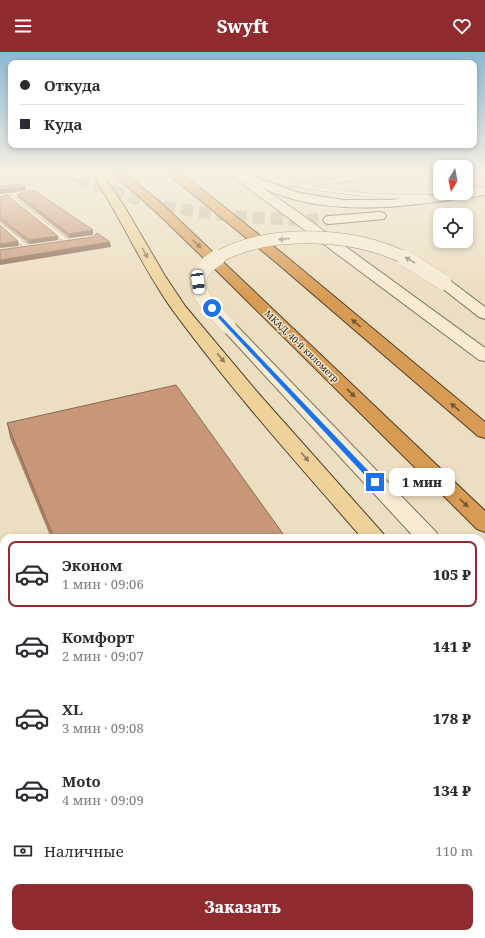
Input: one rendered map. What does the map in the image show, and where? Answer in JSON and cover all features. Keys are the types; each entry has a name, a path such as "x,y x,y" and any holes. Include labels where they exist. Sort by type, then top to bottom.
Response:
{"highway":[{"name":"МКАД, 40-й километр","path":"165,213 485,524"},
{"path":"225,213 485,432"}],"main road":[{"path":"122,213 150,264 179,308 255,400 372,534"}],"street":[{"path":"293,213 485,356"},
{"path":"329,220 397,213"},
{"path":"424,534 204,300 199,291 198,282 206,266 227,253 261,243 308,238 344,240 379,247 408,259 485,314"}],"lane":[{"path":"31,213 71,241 54,244"},
{"path":"0,224 28,248"}],"building":[{"path":"0,213 30,213 58,236 29,240 0,217"},
{"path":"42,213 68,213 93,230 69,234"},
{"path":"0,225 18,241 0,244"},
{"path":"97,233 110,242 0,260 0,250 93,237"},
{"path":"176,385 283,534 52,534 7,423"}],"tunnel":[{"path":"211,213 264,218 329,220"}],"route":[{"path":"212,308 375,482"}]}
